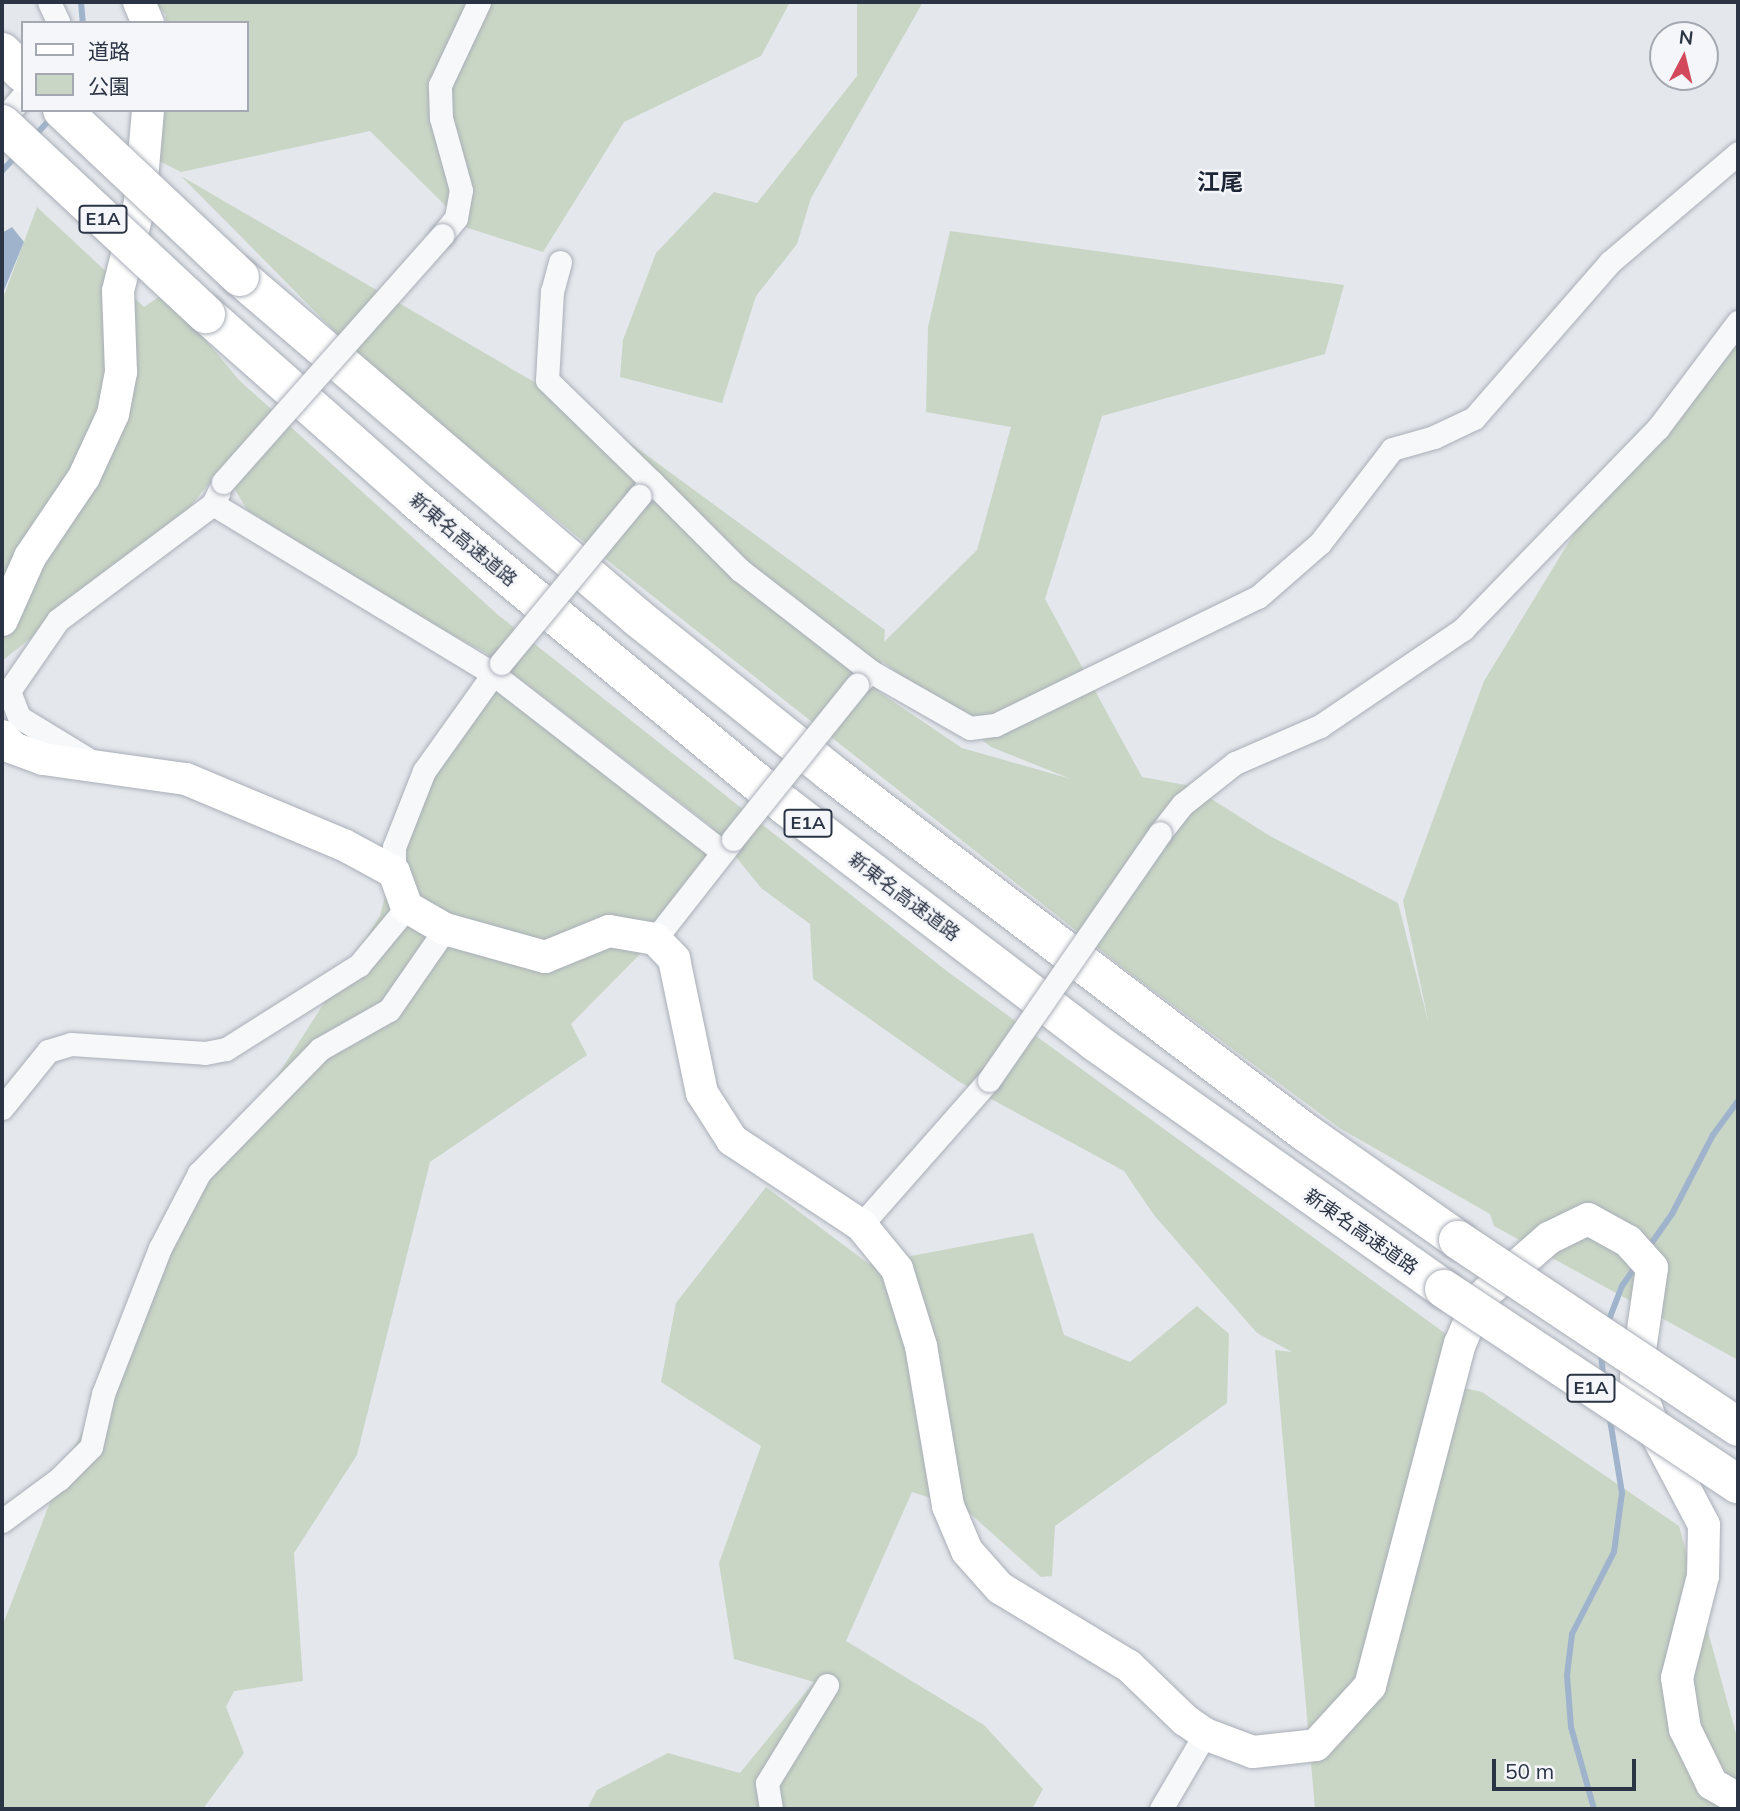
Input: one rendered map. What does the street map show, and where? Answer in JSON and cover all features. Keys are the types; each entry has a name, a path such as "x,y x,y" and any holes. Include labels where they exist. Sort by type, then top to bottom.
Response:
{"highway":[{"path":"2,52 21,71"},
{"name":"E1A","path":"64,112 240,277 638,618 830,772 1284,1117 1458,1240 1738,1427"},
{"name":"新東名高速道路","path":"2,122 205,314 416,501 787,807 1095,1042 1444,1289 1738,1484"}],"street":[{"path":"49,2 58,21"},
{"path":"139,2 147,21"},
{"path":"100,767 19,717 9,691 58,620 213,505 223,482 456,218 461,190 441,118 440,85 479,2"},
{"path":"2,122 21,98"},
{"path":"2,620 30,556 84,477 113,414 121,372 118,291 140,202 148,112"},
{"path":"560,262 552,291 547,380 645,489 864,678 970,728 995,725 1258,597 1320,543 1392,449 1434,437 1474,418 1610,262 1738,153"},
{"path":"861,1225 989,1080 1160,833 1183,804 1235,762 1320,726 1463,629 1658,428 1738,322"},
{"path":"645,489 496,668 424,771 394,848 394,872 407,907 445,929 545,957 609,931 655,939 674,959 702,1093 732,1140 861,1225 897,1269 921,1346 948,1506 967,1551 1000,1588 1129,1666 1205,1734 1253,1752 1316,1745 1370,1686 1460,1344 1479,1299 1549,1238 1588,1219 1628,1241 1652,1268 1636,1378 1655,1432 1704,1525 1703,1576 1677,1678 1685,1729 1712,1784 1738,1799"},
{"path":"213,505 496,668 728,846"},
{"path":"655,939 864,678"},
{"path":"2,736 13,748 43,759 186,779 344,845 394,872"},
{"path":"2,1108 48,1051 71,1044 205,1053 226,1049 359,965 407,907"},
{"path":"2,1521 59,1479 91,1447 103,1394 160,1248 199,1173 320,1049 389,1010 445,929"},
{"path":"771,1809 767,1783 827,1685"},
{"path":"1161,1809 1205,1734"}],"green space":[{"path":"154,2 790,2 761,56 624,122 543,252 468,228 370,131 181,172 151,157 156,112 248,112 248,21 165,21 166,15"},
{"path":"857,2 923,2 811,198 797,244 756,296 722,403 620,377 623,340 656,253 714,192 757,203 857,76"},
{"path":"181,176 596,418 885,630 884,642 977,550 1011,427 926,412 928,327 950,231 1344,285 1325,354 1102,416 1045,599 1142,777 1191,786 1270,836 1398,903 1429,1025 1403,901 1484,681 1600,491 1738,326 1738,1360 1494,1226 1490,1214 1341,1129 1131,974 578,537 365,362","holes":["882,661 991,747 1071,779 962,748 879,692"]},
{"path":"37,207 144,307 166,292 239,380 497,614 948,972 1446,1334 1441,1383 1482,1392 1679,1526 1738,1741 1738,1809 1315,1809 1275,1350 1292,1352 1257,1333 1154,1215 1124,1171 958,1081 813,979 810,924 761,888 711,826 486,653 397,606 247,510 222,467 182,517 2,661 2,301"},
{"path":"490,681 723,852 655,939 571,1024 587,1055 430,1162 357,1455 294,1553 303,1681 234,1691 226,1707 244,1753 203,1809 2,1809 2,1627 59,1479 186,1218 380,916 399,841"},
{"path":"766,1187 869,1264 1033,1233 1064,1335 1130,1362 1197,1306 1229,1334 1227,1403 1055,1526 1052,1576 1041,1577 965,1509 912,1492 846,1641 984,1725 1043,1789 1032,1809 587,1809 597,1790 668,1753 740,1773 814,1682 734,1659 719,1563 761,1446 661,1382 676,1303"}],"water":[{"path":"12,227 24,242 2,295 2,233"}],"waterway":[{"path":"81,2 83,21"},
{"path":"33,138 51,118"},
{"path":"2,171 16,156"},
{"path":"1648,1248 1672,1214 1713,1135 1738,1101"},
{"path":"1607,1325 1622,1286 1636,1266"},
{"path":"1601,1352 1603,1376"},
{"path":"1594,1809 1571,1727 1567,1675 1572,1634 1614,1552 1622,1493 1609,1414"}],"district":[{"name":"江尾","path":"1220,182"}]}
